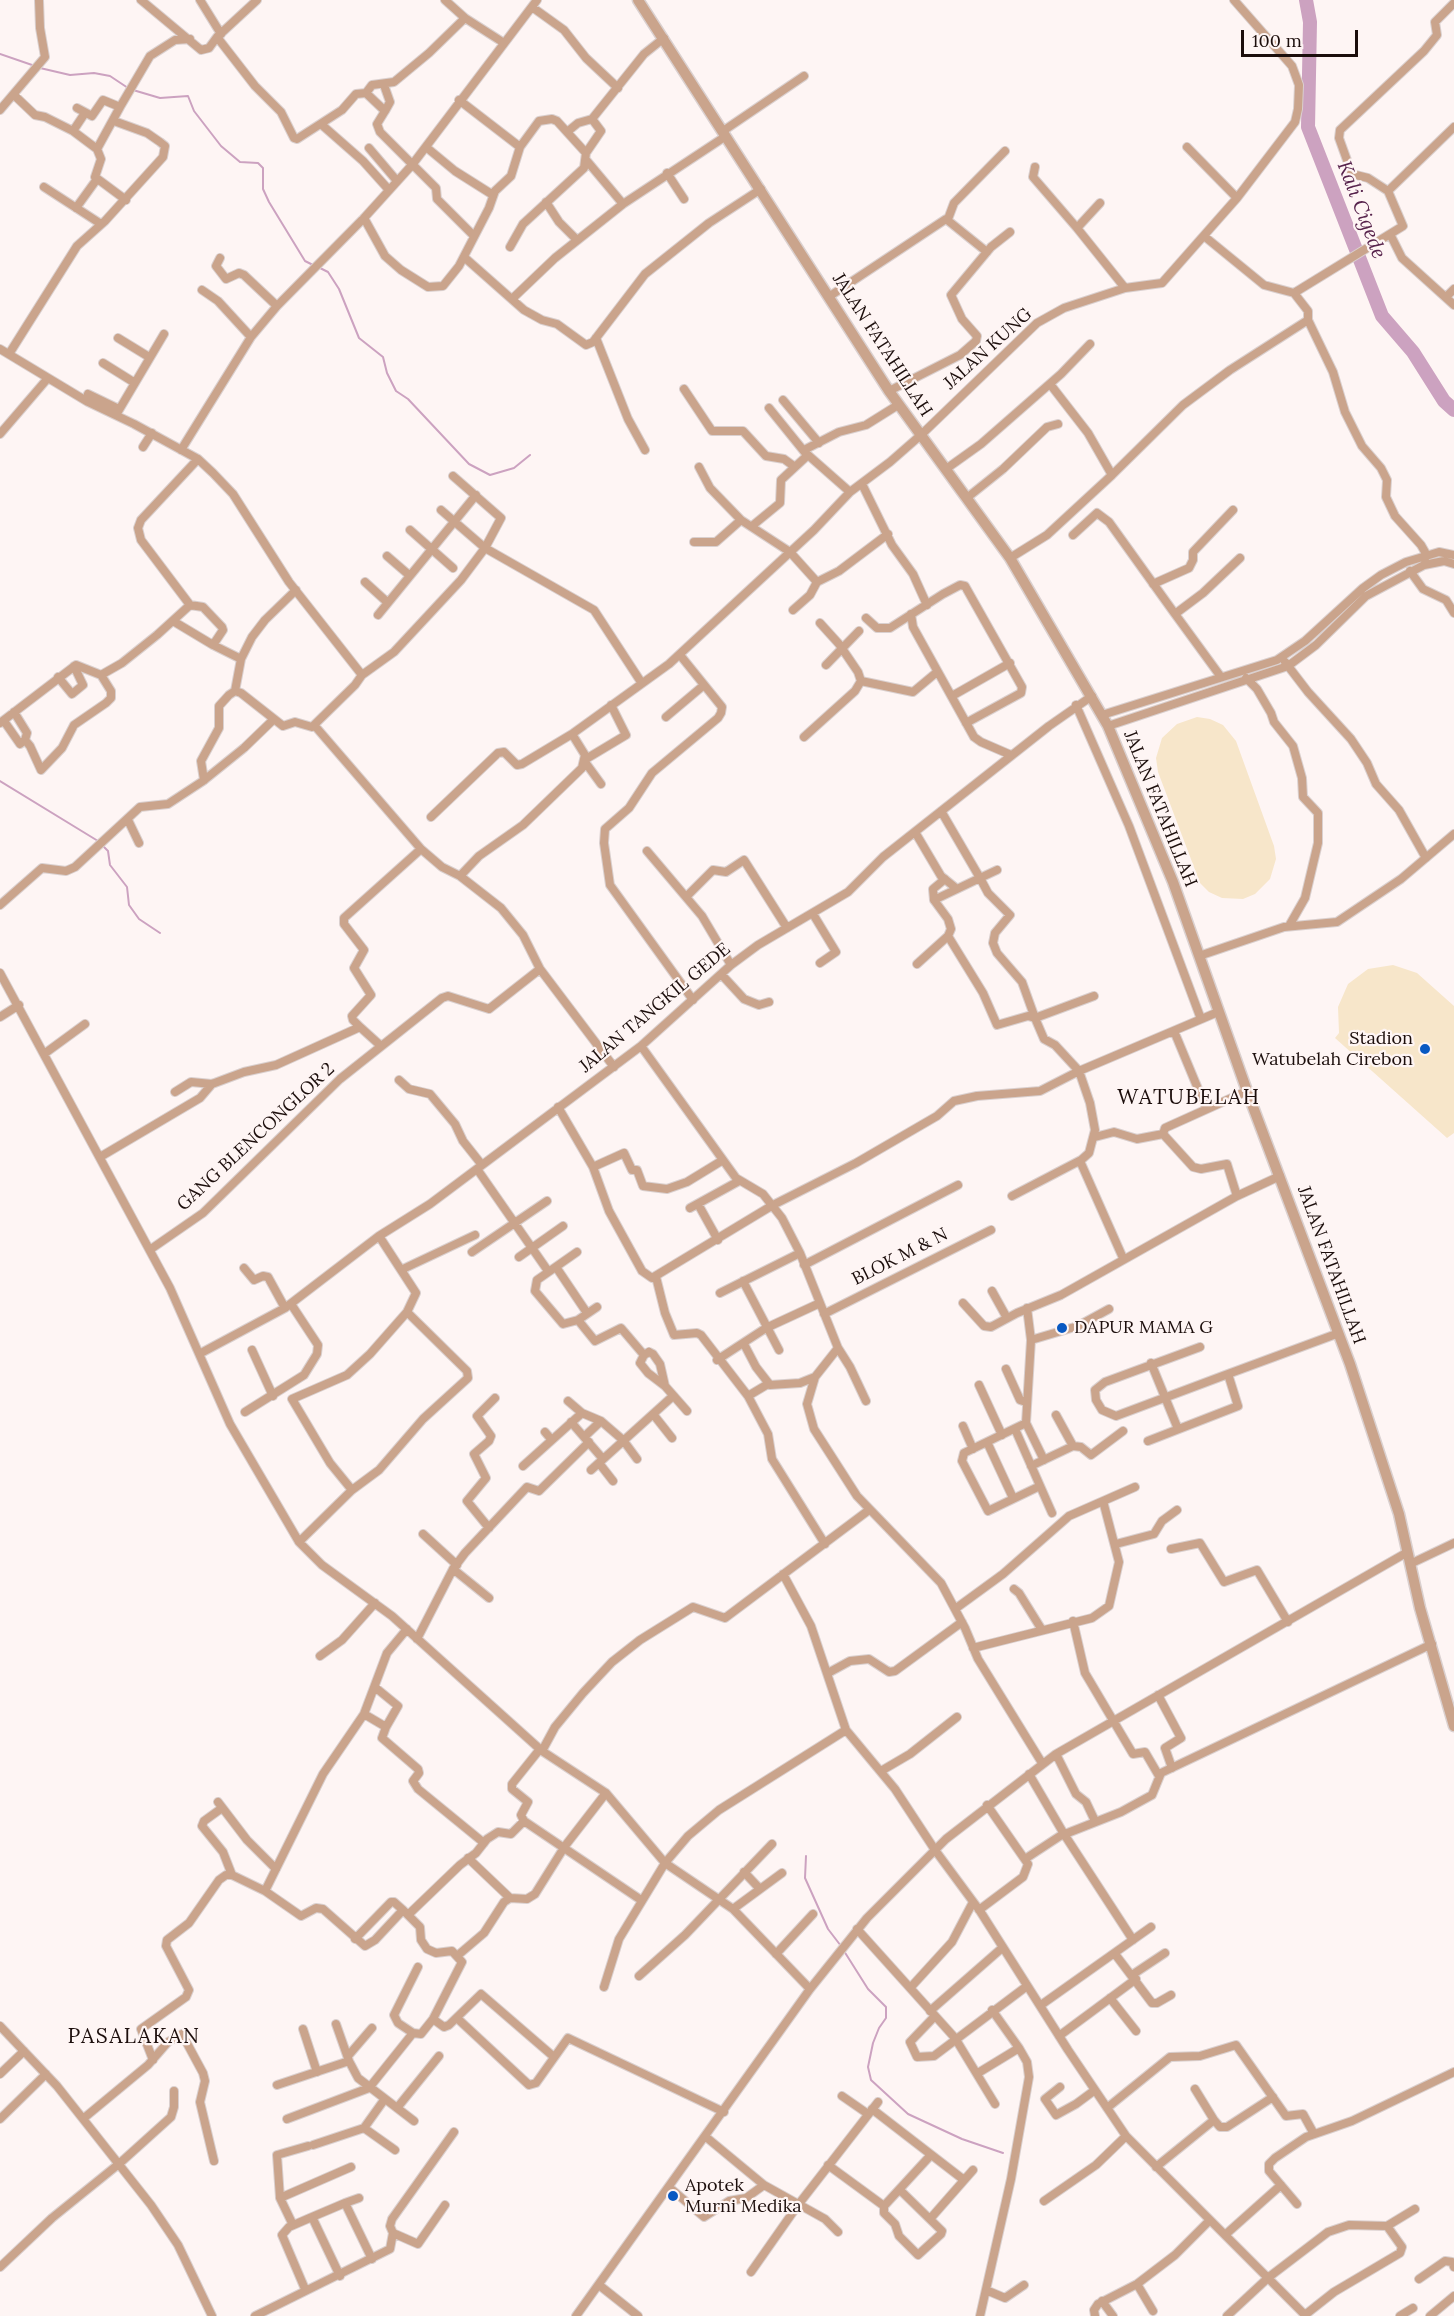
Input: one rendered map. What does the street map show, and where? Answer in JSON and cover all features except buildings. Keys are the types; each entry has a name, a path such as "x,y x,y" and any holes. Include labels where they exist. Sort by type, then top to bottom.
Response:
{"street":[{"path":"0,110 39,66 45,51 40,28 39,0"},
{"path":"141,0 204,51 256,0"},
{"path":"200,0 219,36 255,86 281,112 294,138 304,136 322,125 342,110 356,94 366,93 372,85 384,85 399,79 465,18"},
{"path":"445,0 465,18 504,43"},
{"name":"JALAN FATAHILLAH","path":"638,0 830,296 889,392 968,497 1010,558 1108,726 1173,882 1246,1091 1339,1333 1394,1498 1408,1559 1454,1726"},
{"name":"JALAN KUNG","path":"431,817 498,753 504,752 517,765 572,734 680,656 850,492 922,434 1037,323 1064,308 1125,288 1161,283 1237,198 1294,122 1298,109 1299,85 1287,59 1268,41 1234,0"},
{"path":"181,450 251,337 277,306 364,218 412,165 534,3 564,30 586,58 618,88"},
{"path":"1294,293 1348,257 1403,225 1388,191 1368,178 1352,174 1340,138 1340,130 1424,51 1437,34 1435,22 1454,3"},
{"path":"567,132 578,123 592,118 644,54 664,38"},
{"path":"97,149 114,121 129,89 150,56 175,40 190,39"},
{"path":"512,299 577,240 623,204 804,76"},
{"path":"384,85 390,102 377,127 436,188 437,199 474,236"},
{"path":"366,93 385,111"},
{"path":"14,95 38,117 45,117 73,131 97,149 101,159 94,174 97,179 126,200"},
{"path":"73,131 81,110 95,114 103,100 120,107"},
{"path":"459,100 520,147"},
{"path":"510,247 523,224 585,168 586,157 601,131 592,118"},
{"path":"364,218 385,256 401,270 428,287 443,286 464,257 489,208 493,195 511,176 520,147 538,121 552,119 567,132 623,204"},
{"path":"9,354 77,246 126,200 163,158 165,146 147,133 114,121"},
{"path":"322,125 363,161 389,190"},
{"path":"1388,191 1454,127"},
{"path":"426,147 455,171 493,195"},
{"path":"1188,147 1237,198"},
{"path":"369,148 397,180"},
{"path":"830,296 948,219 954,203 1005,151"},
{"path":"1035,167 1033,177 1125,288"},
{"path":"667,173 684,199"},
{"path":"75,208 97,179"},
{"path":"44,188 101,224"},
{"path":"464,257 537,318 557,324 582,344 589,344 645,274 709,223 761,189"},
{"path":"546,202 559,222 577,240"},
{"path":"1077,228 1100,203"},
{"path":"948,219 987,252"},
{"path":"889,392 960,355 976,341 977,336 962,319 951,297 987,252 1010,232"},
{"path":"1390,234 1402,258 1454,305"},
{"path":"1204,236 1264,285 1294,293 1308,311 1308,320 1333,372 1345,412 1362,446 1381,468 1386,480 1386,497 1395,516 1421,545 1425,560"},
{"path":"220,258 216,266 226,279 239,273 244,275 277,306"},
{"path":"1446,297 1454,289"},
{"path":"202,290 218,301 251,337"},
{"path":"1010,558 1047,535 1183,405 1230,370 1308,320"},
{"path":"117,412 164,334"},
{"path":"118,338 149,357"},
{"path":"596,338 628,419 645,450"},
{"path":"946,469 981,444 1050,384 1090,345"},
{"path":"0,348 48,378 117,412"},
{"path":"103,363 135,383"},
{"path":"0,434 48,378"},
{"path":"1050,384 1088,433 1112,475"},
{"path":"684,389 712,431 743,431 766,456 784,459 795,467"},
{"path":"88,394 152,434 198,459 233,494 260,541 362,675"},
{"path":"783,400 819,443"},
{"path":"752,526 780,503 781,480 806,453 839,432 866,425 898,405"},
{"path":"769,408 806,453 850,492"},
{"path":"968,497 1003,469 1047,427 1058,424"},
{"path":"143,447 152,434"},
{"path":"198,459 141,520 138,528 141,540 190,605 202,607 222,627 223,630 213,645"},
{"path":"699,467 711,488 741,520 790,552 817,582"},
{"path":"235,691 241,693 283,726 295,722 306,727 315,726 362,675 394,652 428,613 452,591 485,548 501,518 453,476"},
{"path":"862,484 888,534 913,574 927,605"},
{"path":"378,615 476,495"},
{"path":"441,510 485,548 594,610 641,682"},
{"path":"1153,584 1189,567 1193,560 1193,552 1233,510"},
{"path":"1072,535 1097,513 1108,522 1221,677"},
{"path":"694,542 716,542 741,520"},
{"path":"410,530 453,568"},
{"path":"793,610 810,596 817,582 839,571 888,534"},
{"path":"1108,726 1246,678 1288,666 1316,645 1366,596 1439,552 1454,555"},
{"path":"387,556 409,575"},
{"path":"1175,614 1203,593 1240,558"},
{"path":"1102,715 1283,657 1312,636 1363,588 1406,562 1425,560 1454,564"},
{"path":"1410,571 1423,589 1446,600 1454,613"},
{"path":"365,582 387,602"},
{"path":"866,618 877,628 886,629 960,585 965,586 1022,687 1020,693 966,723"},
{"path":"204,780 201,761 219,728 219,706 235,691 241,659 265,620 296,590"},
{"path":"101,675 123,663 190,605"},
{"path":"910,614 913,627 966,723 981,742 1011,755"},
{"path":"174,621 241,659"},
{"path":"804,737 855,691 861,681 843,649 820,623"},
{"path":"826,665 860,631"},
{"path":"680,656 722,707 718,718 652,773 629,808 605,829 604,836 610,885 693,1000"},
{"path":"1283,657 1308,692 1351,739 1367,763 1376,784 1399,810 1426,858"},
{"path":"952,696 1010,663"},
{"path":"58,677 72,694 83,685 74,666"},
{"path":"14,712 28,737 20,744 2,722 14,712 58,677 74,666 87,668 101,675 111,691 111,698 74,725 65,743 45,769 40,769 25,740"},
{"path":"861,681 913,692 937,672"},
{"path":"1246,678 1257,689 1272,713 1274,722 1293,746 1302,778 1303,796 1317,813 1318,843 1305,898 1289,926"},
{"path":"666,717 704,685"},
{"name":"JALAN TANGKIL GEDE","path":"201,1353 288,1306 379,1236 479,1167 642,1046 731,965 787,927 813,915 848,892 883,857 1011,755 1092,696"},
{"path":"460,876 479,856 530,819 585,761 626,735 611,705"},
{"path":"1077,705 1129,826 1201,1019"},
{"path":"0,905 40,870 46,868 69,871 102,845 140,807 170,803 204,780 244,748 274,719"},
{"path":"315,726 422,849 442,867 460,876 501,908 523,935 540,969 614,1067"},
{"path":"572,734 585,761 601,784"},
{"path":"941,811 988,893 1010,915 995,933 993,943 997,953 1022,982 1044,1039 1054,1045 1078,1071 1090,1103 1095,1137 1088,1154 1081,1160 1012,1196"},
{"path":"128,820 139,843"},
{"path":"915,832 939,873 957,889"},
{"path":"1198,956 1289,926 1337,922 1401,879 1454,834"},
{"path":"381,1047 352,1020 352,1016 371,995 354,968 364,950 344,924 344,918 422,849"},
{"path":"647,850 702,916 731,965"},
{"path":"687,896 713,870 726,872 744,860 787,927"},
{"path":"934,900 998,870"},
{"path":"917,964 948,936 951,926 934,900 933,889 945,879"},
{"path":"813,915 836,952 820,963"},
{"path":"948,936 974,976 997,1025 1028,1016 1035,1018 1094,996"},
{"name":"GANG BLENCONGLOR 2","path":"151,1249 202,1213 335,1083 442,998 448,996 489,1009 540,969"},
{"path":"0,974 151,1249 201,1353 230,1424 299,1542 322,1565 407,1629 541,1750 606,1793 665,1863 732,1909 810,1989"},
{"path":"721,974 744,999 759,1005 769,1002"},
{"path":"0,1017 19,1005"},
{"path":"558,1107 584,1156 593,1167 609,1211 642,1271 648,1277 656,1277 773,1205 856,1163 937,1116 938,1112 946,1107 966,1098 1040,1090 1078,1071 1218,1012"},
{"path":"44,1054 85,1024"},
{"path":"175,1092 191,1082 212,1084 296,1058 360,1027"},
{"path":"1174,1031 1206,1108"},
{"path":"642,1046 739,1181 763,1194 773,1205 800,1253 838,1348 850,1366 866,1401"},
{"path":"399,1080 409,1089 430,1094 455,1124 479,1167 532,1248 587,1313"},
{"path":"100,1157 200,1098 212,1084"},
{"path":"1163,1134 1165,1128 1246,1091"},
{"path":"1095,1137 1114,1132 1137,1139 1163,1134"},
{"path":"1163,1134 1193,1167 1201,1169 1227,1164 1237,1196"},
{"path":"593,1167 624,1153 632,1170 637,1170 642,1185 668,1189 687,1182 723,1160"},
{"path":"1081,1160 1123,1258"},
{"path":"963,1303 986,1328 1061,1295 1123,1258 1237,1196 1280,1176"},
{"path":"718,1240 694,1206 739,1181"},
{"path":"804,1265 958,1185"},
{"path":"472,1252 547,1202"},
{"path":"519,1257 563,1226"},
{"name":"BLOK M & N","path":"824,1314 991,1230"},
{"path":"403,1269 475,1235"},
{"path":"352,1490 330,1463 292,1399 347,1376 407,1312 416,1293 403,1269 379,1236"},
{"path":"577,1252 537,1280 535,1291 560,1323 566,1324 578,1320 597,1307"},
{"path":"720,1293 800,1253"},
{"path":"244,1268 254,1280 266,1275 319,1350 304,1375 245,1412"},
{"path":"656,1277 664,1313 674,1335 697,1333 748,1396 768,1434 772,1459 825,1544"},
{"path":"743,1281 779,1350"},
{"path":"992,1291 1007,1318"},
{"path":"717,1360 766,1328 820,1303"},
{"path":"1027,1308 1031,1340 1026,1423 1044,1460"},
{"path":"1031,1340 1078,1326 1109,1309"},
{"path":"299,1542 352,1490 379,1470 423,1419 468,1378 467,1371 407,1312"},
{"path":"578,1320 595,1341 621,1328 644,1355"},
{"path":"1200,1347 1151,1363 1105,1382 1095,1390 1096,1400 1102,1410 1116,1416 1339,1333"},
{"path":"744,1344 768,1384 792,1385 815,1377"},
{"path":"838,1348 815,1377 807,1404 807,1413 814,1429 849,1485 869,1510 930,1571 955,1609 973,1648 1042,1763"},
{"path":"252,1350 273,1396"},
{"path":"664,1386 663,1372 653,1353 644,1355 640,1360 642,1366 687,1411"},
{"path":"1151,1363 1178,1429"},
{"path":"1006,1369 1020,1400 1026,1402"},
{"path":"1148,1441 1238,1406 1228,1374"},
{"path":"748,1396 768,1384"},
{"path":"979,1385 1002,1435"},
{"path":"591,1470 674,1396"},
{"path":"489,1528 467,1501 486,1478 474,1454 489,1441 490,1436 477,1416 495,1398"},
{"path":"568,1401 582,1413 602,1421 623,1440 637,1459"},
{"path":"523,1466 548,1436 582,1413"},
{"path":"653,1414 672,1438"},
{"path":"1056,1415 1073,1446"},
{"path":"417,1639 455,1567 527,1486 539,1491 602,1421"},
{"path":"571,1422 601,1461 613,1481"},
{"path":"1026,1423 962,1455 962,1461 986,1510 1040,1486"},
{"path":"963,1425 973,1449"},
{"path":"1015,1429 1052,1513"},
{"path":"1031,1466 1073,1446 1081,1447 1091,1455 1123,1431"},
{"path":"987,1442 1013,1498"},
{"path":"955,1609 1003,1574 1069,1516 1135,1487"},
{"path":"973,1648 1092,1618 1109,1606 1119,1562 1103,1501"},
{"path":"641,1900 565,1846 524,1821 521,1815 528,1802 512,1789 512,1784 541,1750 555,1727 583,1693 612,1662 640,1640 693,1607 725,1617 869,1510"},
{"path":"1116,1544 1154,1534 1162,1521 1177,1510"},
{"path":"423,1534 489,1598"},
{"path":"1172,1549 1200,1543 1224,1582 1257,1570 1288,1622"},
{"path":"576,2316 670,2188 810,1989 857,1929 935,1850 987,1805 1056,1754 1288,1622 1408,1559 1454,1544"},
{"path":"783,1574 802,1606 828,1673 846,1730 881,1772 976,1906 1126,2136 1209,2221 1269,2277 1305,2316 1334,2292 1400,2253 1402,2247 1387,2226"},
{"path":"1014,1589 1019,1593 1042,1630"},
{"path":"320,1656 342,1640 375,1603"},
{"path":"1025,1859 1064,1834 1121,1812 1152,1795 1157,1787 1159,1776 1145,1752 1133,1754 1085,1672 1073,1621"},
{"path":"828,1673 850,1661 869,1659 889,1672 895,1671 962,1622"},
{"path":"265,1891 323,1774 364,1714 376,1688 387,1653 407,1629"},
{"path":"1159,1776 1431,1644"},
{"path":"376,1688 398,1706 382,1738 419,1772 413,1781 418,1790 484,1843"},
{"path":"1158,1695 1181,1738 1165,1749 1172,1768"},
{"path":"364,1714 386,1727"},
{"path":"881,1772 910,1754 957,1717"},
{"path":"604,1987 617,1944 641,1900 665,1863 703,1822 846,1730"},
{"path":"1056,1754 1076,1794 1086,1802 1095,1821"},
{"path":"1029,1774 1064,1834 1133,1940"},
{"path":"468,1858 510,1898 526,1899 535,1894 565,1846 606,1793"},
{"path":"276,1869 247,1840 220,1805 204,1821 202,1826 223,1852 232,1875 265,1891 301,1916 316,1908 323,1909 365,1946 371,1944 484,1843 498,1832 511,1834 524,1821"},
{"path":"911,1987 952,1942 976,1906 1023,1877 1028,1869 1025,1859 987,1805"},
{"path":"639,1976 685,1935 772,1844"},
{"path":"744,1872 760,1889"},
{"path":"732,1909 782,1873"},
{"path":"153,2060 141,2029 186,1997 189,1990 168,1950 167,1940 189,1923 219,1880 232,1875"},
{"path":"457,1956 484,1933 502,1904 510,1898"},
{"path":"355,1939 391,1902 420,1927 421,1940 427,1949 436,1953 452,1951 457,1956 462,1966 424,2032 413,2032 398,2023 394,2015 418,1967"},
{"path":"776,1954 813,1914"},
{"path":"1041,2006 1151,1927"},
{"path":"857,1929 955,2038 995,2104"},
{"path":"1002,1948 911,2038 909,2045 914,2055 924,2058 934,2056 992,2010 1028,1986"},
{"path":"1115,1953 1152,2003 1171,1995"},
{"path":"1059,2036 1165,1953"},
{"path":"433,2019 444,2027 458,2019 481,1994 554,2056"},
{"path":"1110,1998 1136,2031"},
{"path":"980,2316 989,2291 1029,2078 1027,2062 992,2010"},
{"path":"458,2019 529,2085 536,2083 568,2038 724,2112"},
{"path":"336,2024 358,2078 414,2121"},
{"path":"0,2026 46,2074 120,2163 177,2245 212,2316"},
{"path":"277,2085 317,2072 348,2058 372,2028"},
{"path":"303,2029 317,2072"},
{"path":"287,2119 369,2088 413,2032"},
{"path":"84,2118 153,2060 168,2042 183,2035 205,2081 200,2102 214,2161"},
{"path":"1107,2108 1155,2066 1170,2057 1200,2056 1233,2045 1240,2048 1287,2116 1300,2113 1305,2115 1314,2134"},
{"path":"978,2073 1019,2048"},
{"path":"0,2074 24,2051"},
{"path":"397,2109 438,2056"},
{"path":"1297,2204 1269,2171 1269,2164 1288,2149 1314,2134 1352,2121 1454,2072"},
{"path":"0,2119 46,2074"},
{"path":"1060,2087 1045,2099 1056,2115 1077,2104 1095,2090"},
{"path":"1195,2089 1220,2127 1227,2127 1273,2097"},
{"path":"0,2267 52,2218 120,2163 173,2115 174,2091"},
{"path":"842,2096 870,2112 964,2180"},
{"path":"292,2225 280,2198 277,2155 364,2128 384,2100"},
{"path":"751,2272 798,2205 878,2102"},
{"path":"1156,2167 1214,2120"},
{"path":"364,2128 394,2150"},
{"path":"255,2316 305,2289 340,2276 390,2249 393,2233 390,2226 392,2219 454,2132"},
{"path":"1044,2201 1096,2165 1126,2136"},
{"path":"706,2137 764,2185 825,2219 838,2232"},
{"path":"900,2190 942,2231 917,2254 899,2236 895,2224 884,2213 884,2206 930,2156"},
{"path":"828,2165 884,2206"},
{"path":"280,2198 351,2167"},
{"path":"930,2219 973,2170"},
{"path":"670,2188 704,2217 729,2201 746,2198 764,2185"},
{"path":"1224,2235 1281,2185"},
{"path":"305,2289 282,2240 283,2232 292,2225 358,2198"},
{"path":"345,2203 372,2259"},
{"path":"393,2233 418,2244 445,2205"},
{"path":"1227,2316 1269,2277 1335,2228 1349,2225 1387,2226 1414,2209"},
{"path":"312,2217 340,2276"},
{"path":"1095,2316 1094,2310 1102,2301 1137,2284 1175,2255 1209,2221"},
{"path":"1419,2279 1445,2261 1452,2262 1454,2267"},
{"path":"1137,2284 1153,2311"},
{"path":"599,2285 638,2316"},
{"path":"989,2291 1007,2297 1024,2285"},
{"path":"1430,2316 1454,2296"},
{"path":"1102,2301 1113,2316"},
{"path":"1400,2316 1413,2308"}],"shaded area":[{"path":"1197,717 1210,719 1223,725 1236,741 1274,846 1276,859 1270,879 1255,894 1243,899 1222,898 1209,892 1200,883 1158,772 1156,758 1162,738 1177,724"},
{"path":"1393,965 1417,973 1454,1006 1454,1133 1447,1138 1335,1038 1339,1033 1338,1007 1348,984 1368,969"}],"waterway":[{"name":"Kali Cigede","path":"1306,0 1310,22 1308,127 1382,316 1413,352 1444,401 1454,410"},
{"path":"0,54 35,66"},
{"path":"40,68 70,75 94,73 110,76 128,88"},
{"path":"133,90 160,98 188,96 194,111 221,146 240,162 258,163 263,168 263,189 269,202 305,261 313,265"},
{"path":"318,267 328,272 339,289 359,338 383,357 387,373 396,391 408,399 469,464 490,475 514,468 530,455"},
{"path":"0,781 98,841"},
{"path":"102,845 108,851 110,865 127,887 129,905 139,919 160,933"},
{"path":"806,1856 805,1878 828,1929 841,1946"},
{"path":"844,1951 868,1989 886,2007 886,2018 873,2043 868,2067 871,2080 908,2114 962,2139 1003,2153"}],"place":[{"name":"Stadion Watubelah Cirebon","path":"1425,1049"},
{"name":"DAPUR MAMA G","path":"1062,1328"},
{"name":"Apotek Murni Medika","path":"673,2196"}],"district":[{"name":"WATUBELAH","path":"1189,1098"},
{"name":"PASALAKAN","path":"134,2037"}]}
